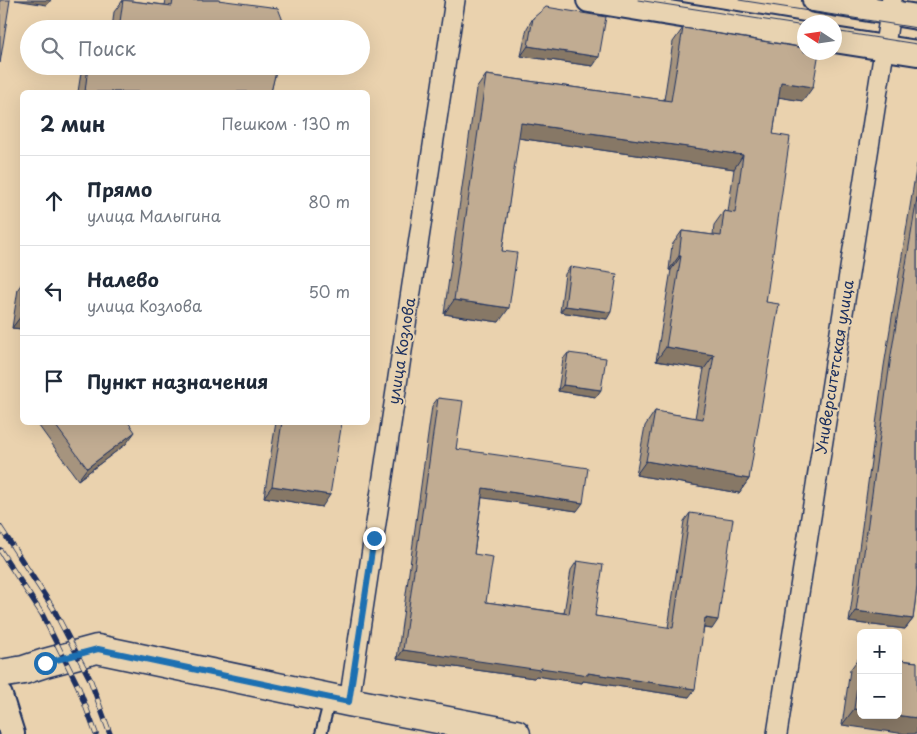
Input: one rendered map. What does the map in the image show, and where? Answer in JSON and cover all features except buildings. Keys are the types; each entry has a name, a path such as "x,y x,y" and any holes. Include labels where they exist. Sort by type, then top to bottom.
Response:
{"main road":[{"path":"0,674 24,670 98,649 340,700 516,734"}],"street":[{"name":"улица Козлова","path":"340,700 455,0"},
{"path":"589,0 797,34"},
{"path":"815,0 891,7 917,17"},
{"name":"Университетская улица","path":"777,734 891,7"},
{"path":"842,41 917,53"},
{"path":"0,696 12,734"}],"lane":[{"path":"321,734 340,700"}],"tram line":[{"path":"638,0 797,25"},
{"path":"739,0 917,28"},
{"path":"842,32 917,44"}],"railway":[{"path":"0,527 53,608 90,679 110,734"},
{"path":"0,550 42,614 78,686 96,734"}],"route":[{"path":"45,663 98,649 349,702 374,538"}]}
